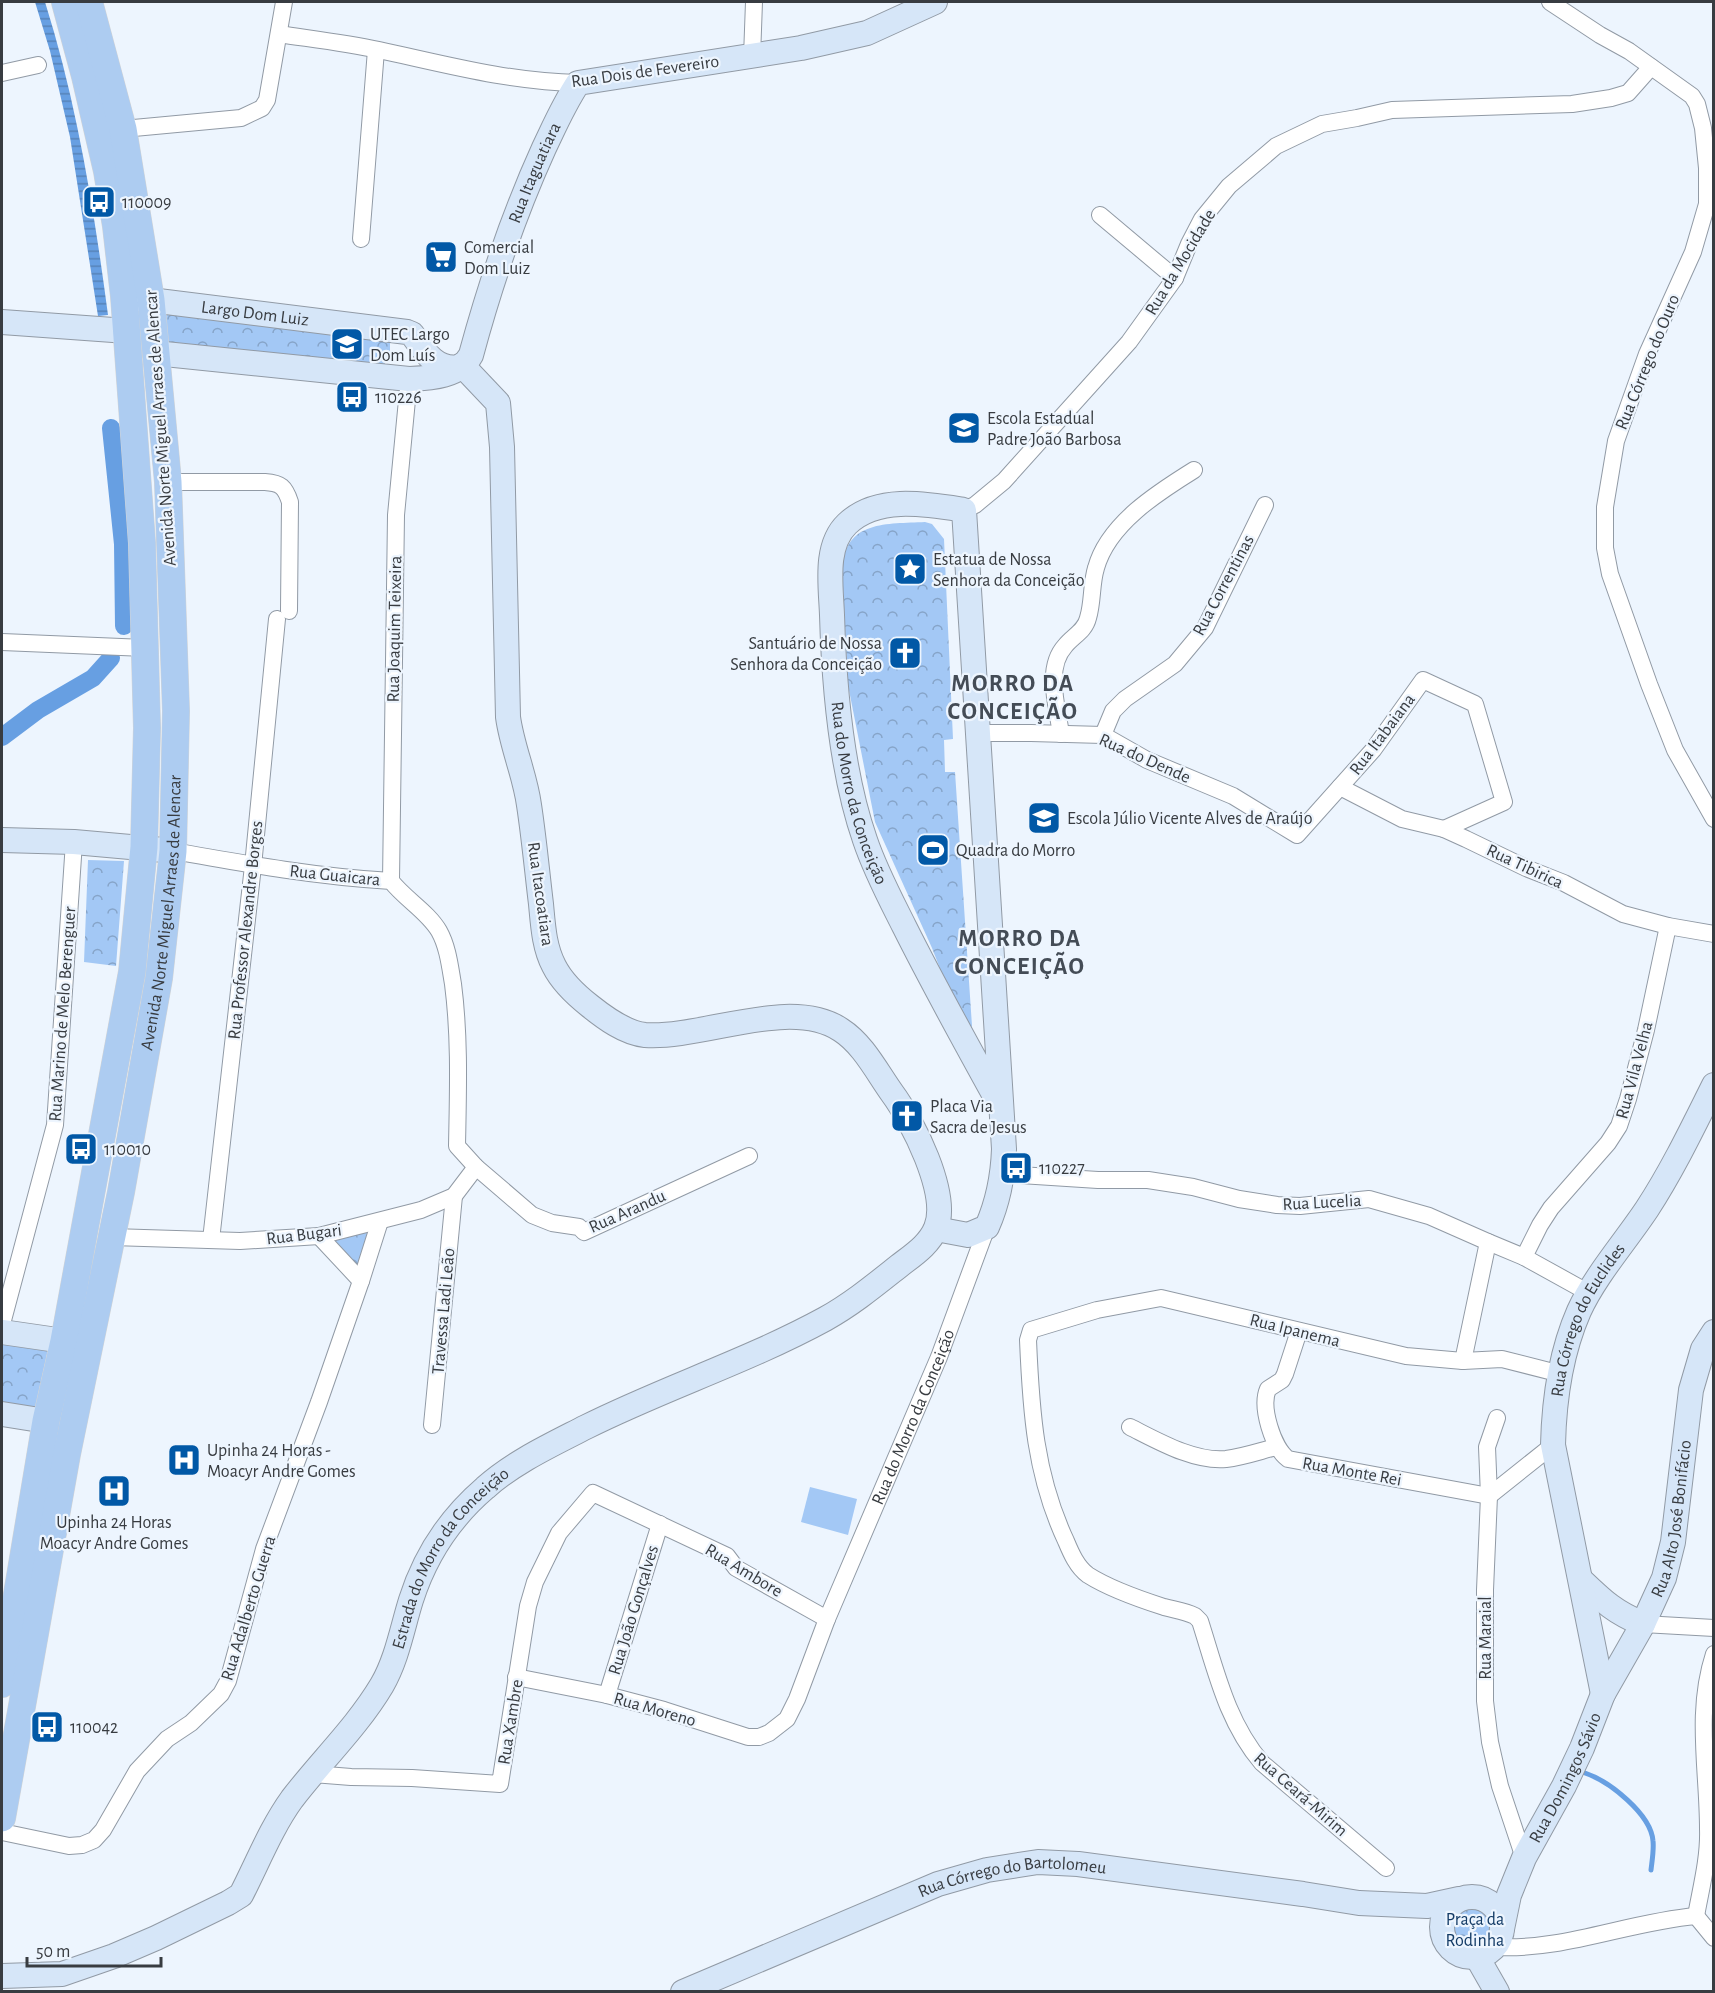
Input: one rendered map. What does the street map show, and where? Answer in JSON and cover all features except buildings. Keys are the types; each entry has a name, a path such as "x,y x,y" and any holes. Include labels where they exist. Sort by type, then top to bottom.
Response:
{"main road":[{"name":"Avenida Norte Miguel Arraes de Alencar","path":"2,1684 46,1421 64,1341 132,972 144,847 147,728 142,543 124,296 107,171 65,2"},
{"name":"Avenida Norte Miguel Arraes de Alencar","path":"2,1818 67,1454 112,1237 159,978 173,851 176,711 168,482 151,300 123,129 88,2"}],"street":[{"path":"123,129 241,118 262,108 267,100 284,2"},
{"path":"752,57 754,2"},
{"name":"Rua Dois de Fevereiro","path":"279,34 376,50 495,74 548,82 578,83 752,57 867,33 935,2"},
{"name":"Rua Córrego do Ouro","path":"1551,2 1670,78 1692,96 1697,104 1702,128 1707,168 1707,204 1693,252 1647,354 1616,441 1605,507 1605,548 1610,574 1675,750 1713,819"},
{"path":"361,239 376,50"},
{"path":"2,73 38,65"},
{"name":"Rua da Mocidade","path":"964,510 975,505 1004,481 1129,342 1175,278 1202,219 1229,186 1276,146 1310,128 1392,110 1419,107 1572,104 1611,98 1628,93 1651,67"},
{"name":"Rua Itaguatiara","path":"461,366 471,355 505,246 530,179 564,105 578,83"},
{"path":"1100,215 1175,278"},
{"name":"Largo Dom Luiz","path":"124,296 412,334"},
{"path":"2,322 127,331"},
{"path":"412,334 435,363 448,367 461,366"},
{"path":"409,379 414,347 412,334"},
{"path":"155,353 409,379 441,376 461,366"},
{"name":"Rua Itacoatiara","path":"461,366 494,397 499,406 502,447 508,717 511,738 529,798 545,936 552,964 568,985 597,1011 625,1029 643,1035 682,1032 776,1018 804,1017 825,1022 843,1031 857,1044 900,1104 918,1135 926,1155 939,1208 936,1229"},
{"name":"Rua Joaquim Teixeira","path":"391,881 396,515 409,379"},
{"path":"1061,734 1054,686 1056,658 1087,622 1096,567 1108,540 1138,509 1194,470"},
{"name":"Rua Professor Alexandre Borges","path":"168,482 278,483 284,486 290,502 283,615 211,1240"},
{"name":"Rua do Morro da Conceição","path":"787,1719 797,1699 827,1618 939,1357 994,1211 1003,1174 1004,1149 980,733 964,510 929,505 880,506 864,511 846,525 834,542 831,559 832,646 842,732 852,789 865,841 888,893 926,969 1001,1107"},
{"name":"Rua Correntinas","path":"1103,735 1113,711 1125,699 1175,664 1205,628 1265,506"},
{"path":"2,642 145,648"},
{"name":"Rua Itabaiana","path":"1297,835 1373,750 1423,680 1475,704 1504,802 1444,829"},
{"name":"Rua do Dende","path":"980,733 1103,735 1147,760 1233,796 1297,835"},
{"name":"Rua Tibirica","path":"1340,788 1402,819 1444,829 1526,868 1564,883 1623,914 1668,926 1713,934"},
{"path":"2,840 74,842 173,851"},
{"name":"Rua Marino de Melo Berenguer","path":"2,1324 33,1214 56,1119 74,842"},
{"name":"Rua Guaicara","path":"173,851 253,866 352,879 391,881 439,930 446,948 454,997 458,1046 457,1146"},
{"name":"Rua Vila Velha","path":"1524,1257 1551,1208 1608,1143 1619,1126 1646,1030 1668,926"},
{"name":"Rua Córrego do Euclides","path":"1603,1694 1553,1445 1554,1419 1561,1374 1566,1349 1579,1311 1680,1154 1713,1085"},
{"name":"Rua Arandu","path":"457,1146 476,1167 532,1215 552,1223 579,1227 584,1233 749,1156"},
{"name":"Rua Bugari","path":"112,1237 240,1241 319,1236 421,1210 454,1196 476,1167"},
{"name":"Rua Lucelia","path":"1003,1174 1098,1180 1148,1180 1276,1205 1300,1206 1369,1199 1429,1216 1524,1257 1589,1293"},
{"name":"Travessa Ladi Leão","path":"432,1425 454,1196"},
{"name":"Rua Adalberto Guerra","path":"2,1832 69,1846 82,1845 94,1840 103,1830 137,1771 167,1739 191,1723 220,1694 228,1681 264,1549 319,1402 380,1221"},
{"path":"936,1229 968,1235 987,1227"},
{"name":"Estrada do Morro da Conceição","path":"2,1976 62,1974 145,1942 228,1904 241,1895 290,1801 367,1708 390,1671 419,1576 435,1545 460,1512 486,1486 557,1442 616,1412 769,1347 828,1317 868,1292 921,1249 936,1229"},
{"path":"319,1236 361,1281"},
{"path":"1463,1361 1488,1242"},
{"name":"Rua Ipanema","path":"1188,1613 1129,1594 1096,1579 1082,1570 1072,1556 1054,1516 1038,1450 1031,1410 1028,1340 1031,1330 1097,1310 1161,1298 1406,1356 1463,1361 1502,1359 1561,1374"},
{"path":"1130,1427 1186,1452 1209,1458 1227,1459 1276,1447 1266,1409 1266,1394 1272,1385 1282,1380 1299,1331"},
{"path":"2,1332 64,1341"},
{"name":"Rua Alto José Bonifácio","path":"1603,1694 1643,1624 1664,1578 1673,1542 1691,1390 1703,1349 1713,1332"},
{"path":"2,1414 46,1421"},
{"name":"Rua Maraial","path":"1497,1418 1487,1447 1489,1496 1485,1590 1485,1701 1490,1743 1500,1786 1510,1823 1524,1858"},
{"path":"1489,1496 1553,1445"},
{"name":"Rua Monte Rei","path":"1276,1447 1288,1459 1489,1496"},
{"name":"Rua Ambore","path":"593,1493 727,1556 736,1568 827,1618"},
{"name":"Rua Xambre","path":"313,1774 351,1778 412,1778 500,1784 528,1606 535,1582 559,1533 593,1493"},
{"name":"Rua João Gonçalves","path":"607,1695 660,1524"},
{"path":"1581,1580 1610,1607 1643,1624 1713,1628"},
{"name":"Rua Ceará-Mirim","path":"1188,1613 1200,1621 1232,1718 1251,1749 1262,1763 1386,1868"},
{"path":"1713,1654 1703,1737 1708,1831 1707,1857 1696,1916 1713,1938"},
{"name":"Rua Moreno","path":"516,1677 607,1695 664,1710 748,1737 759,1737 769,1733 787,1719"},
{"name":"Rua Domingos Sávio","path":"1491,1944 1524,1858 1564,1786 1603,1694"},
{"name":"Rua Domingos Sávio","path":"1464,1897 1492,1884 1524,1858"},
{"name":"Rua Córrego do Bartolomeu","path":"683,1992 938,1884 987,1870 1038,1862 1078,1864 1359,1903 1427,1906 1464,1897"},
{"path":"1445,1942 1441,1924 1450,1904 1464,1897 1480,1897 1490,1902 1497,1909 1501,1918 1491,1944 1497,1992"},
{"name":"Rua Córrego do Bartolomeu","path":"1359,1903 1430,1928 1459,1954 1491,1944"},
{"path":"1491,1944 1516,1948 1550,1944 1664,1920 1696,1916"}],"green space":[{"path":"160,310 390,339 390,354 384,365 162,346"},
{"path":"925,522 932,524 944,539 953,739 944,740 945,772 955,772 972,1026 970,1029 962,1025 932,948 875,822 848,685 842,569 845,553 851,541 870,528 896,523"},
{"path":"88,860 124,861 116,966 84,962"},
{"path":"372,1228 358,1273 329,1239"},
{"path":"2,1343 48,1350 35,1409 2,1404"},
{"path":"810,1487 857,1499 848,1535 801,1522"},
{"name":"Praça da Rodinha","path":"1475,1907 1490,1914 1497,1929 1490,1944 1475,1951 1460,1944 1453,1929 1460,1914"}],"shaded area":[{"path":"35,2 45,2 66,79 90,196 108,315 98,316 70,137 50,51"}],"waterway":[{"path":"111,428 123,544 124,626"},
{"path":"2,737 38,710 93,678 111,658"},
{"path":"1585,1773 1617,1791 1645,1820 1653,1841 1651,1870"}],"place":[{"name":"110009","path":"99,202"},
{"name":"Comercial Dom Luiz","path":"441,257"},
{"name":"UTEC Largo Dom Luís","path":"347,344"},
{"name":"110226","path":"352,397"},
{"name":"Escola Estadual Padre João Barbosa","path":"964,428"},
{"name":"Estatua de Nossa Senhora da Conceição","path":"910,569"},
{"name":"Santuário de Nossa Senhora da Conceição","path":"905,653"},
{"name":"Escola Júlio Vicente Alves de Araújo","path":"1044,818"},
{"name":"Quadra do Morro","path":"933,850"},
{"name":"Placa Via Sacra de Jesus","path":"907,1116"},
{"name":"110010","path":"81,1149"},
{"name":"110227","path":"1016,1168"},
{"name":"Upinha 24 Horas - Moacyr Andre Gomes","path":"184,1460"},
{"name":"Upinha 24 Horas Moacyr Andre Gomes","path":"114,1491"},
{"name":"110042","path":"47,1727"}],"district":[{"name":"MORRO DA CONCEIÇÃO","path":"1013,697"},
{"name":"MORRO DA CONCEIÇÃO","path":"1020,952"}]}
